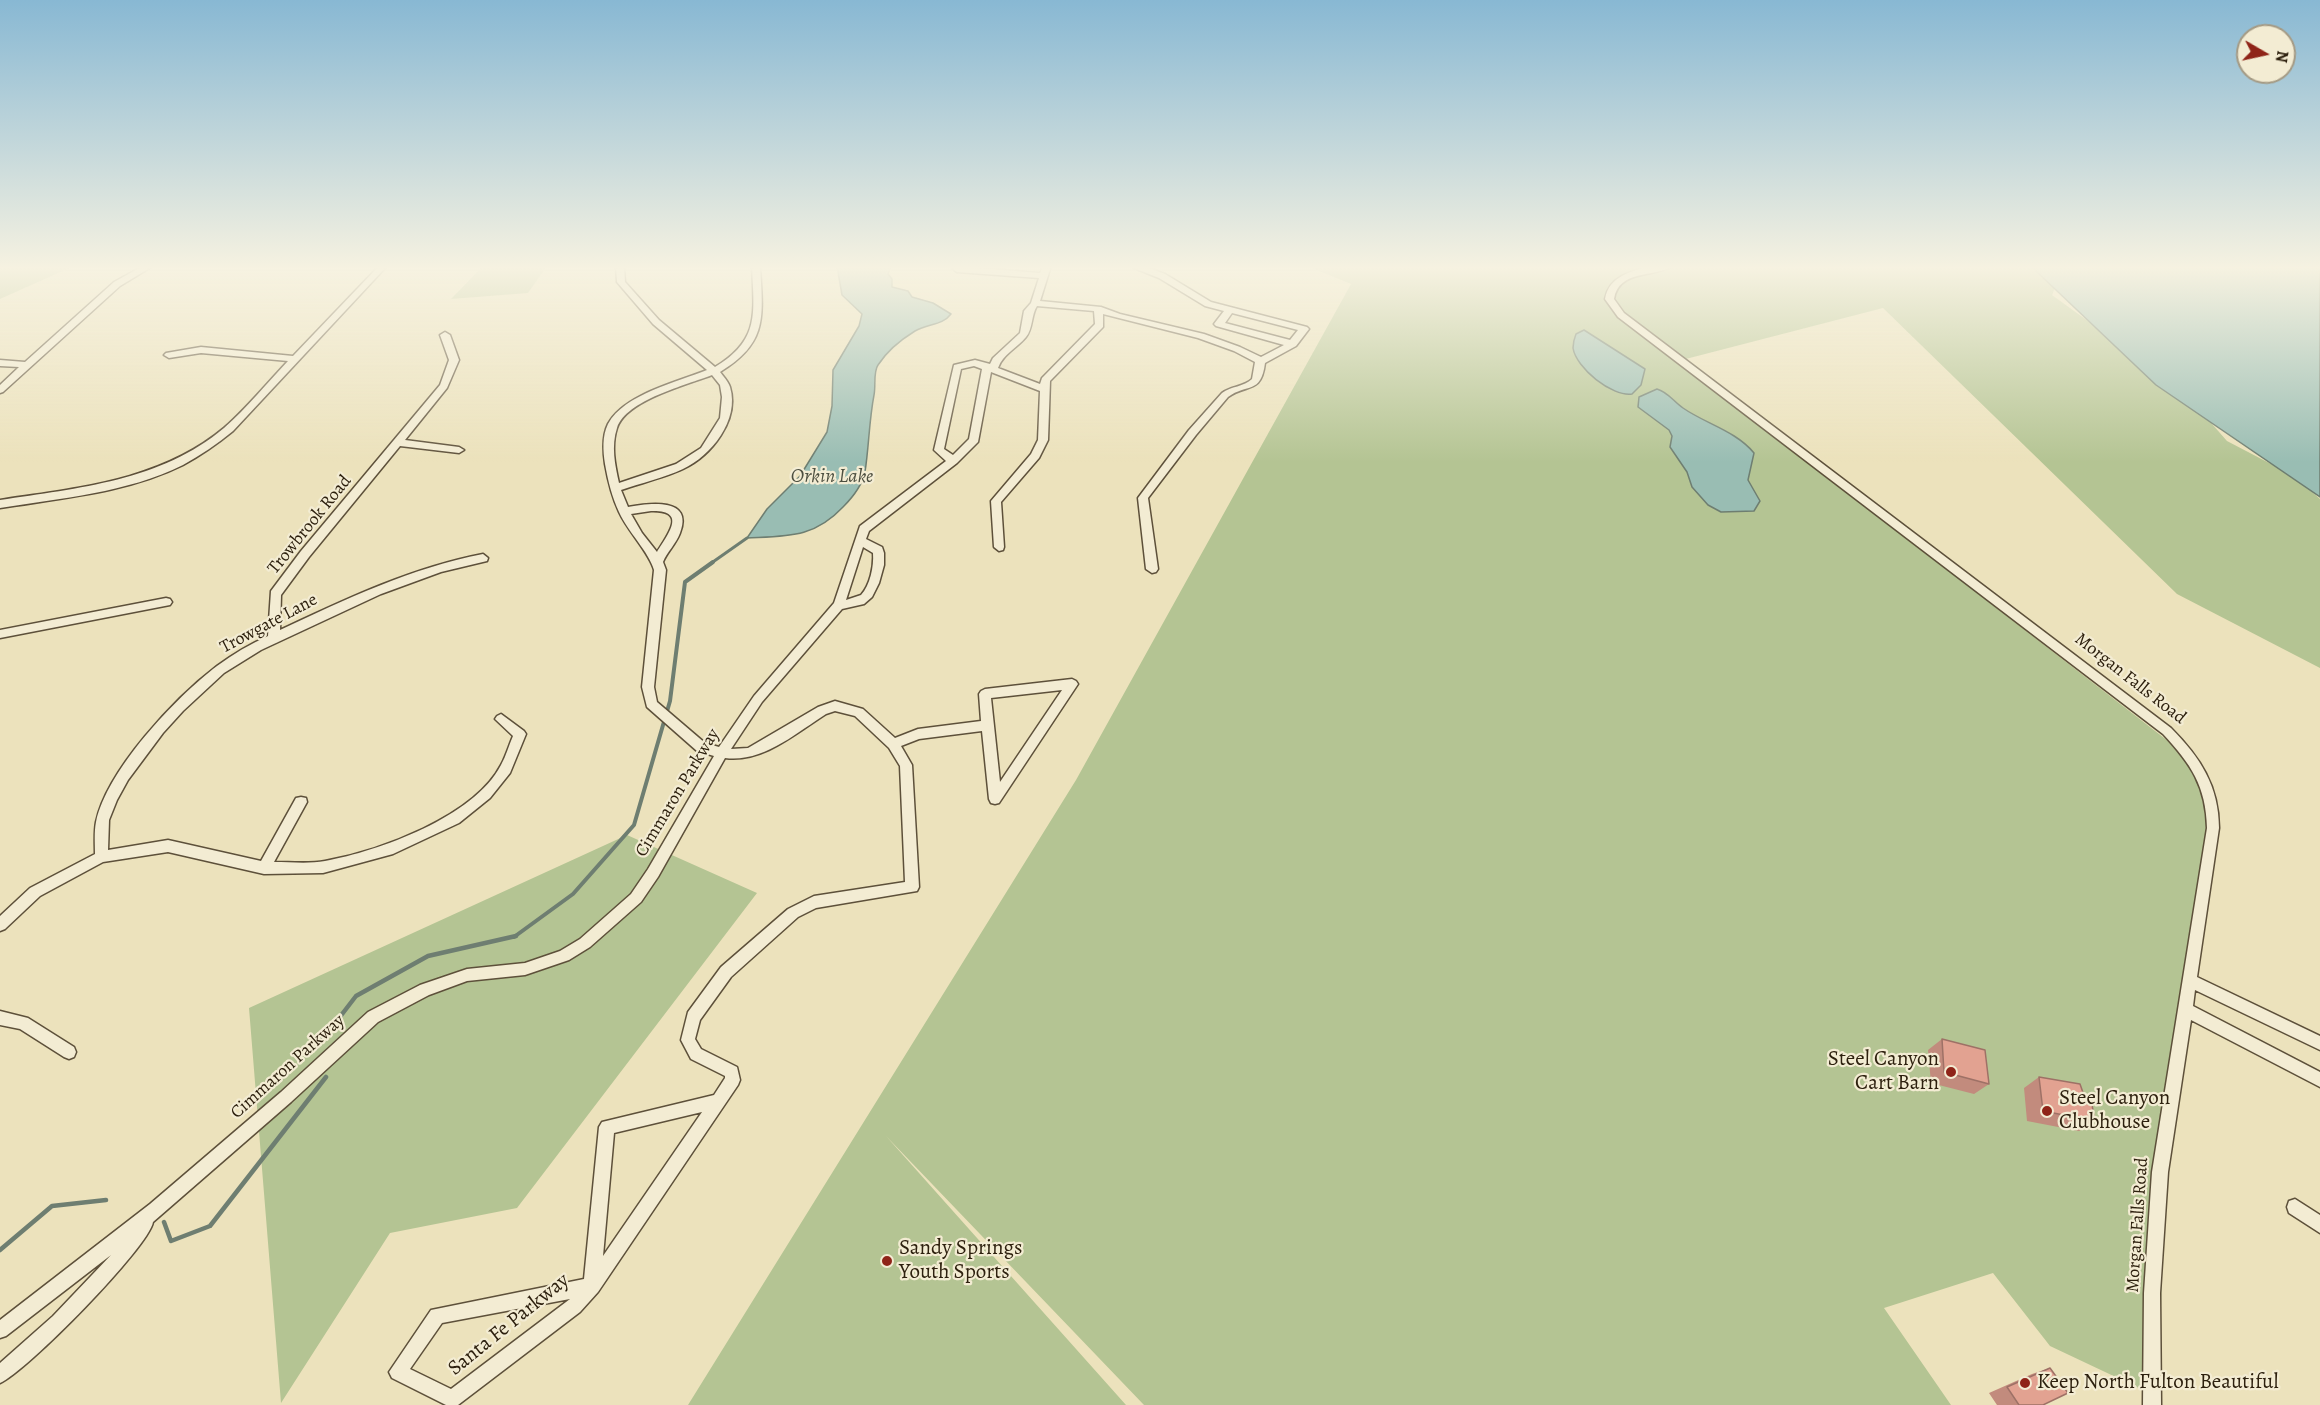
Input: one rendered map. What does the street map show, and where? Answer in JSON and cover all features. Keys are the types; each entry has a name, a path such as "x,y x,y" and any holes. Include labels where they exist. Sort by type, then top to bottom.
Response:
{"street":[{"path":"0,390 64,332"},
{"path":"0,504 125,483 150,476 187,460 229,429 321,332"},
{"path":"615,488 680,466 705,450 725,418 725,386 715,372 692,355 668,332"},
{"path":"722,753 701,747 651,704 648,687 660,570 658,561 639,537 624,512 615,488 608,442 610,431 619,417 647,396 715,372 743,351 749,342 752,332"},
{"path":"990,368 1025,332"},
{"path":"999,547 996,501 1035,456 1043,440 1045,380 1093,332"},
{"path":"1182,332 1237,349 1260,361 1276,356 1293,344 1302,332"},
{"path":"1247,332 1293,344"},
{"name":"Morgan Falls Road","path":"1643,332 2133,704 2167,731 2194,761 2205,778 2214,810 2211,846 2188,980 2160,1172 2152,1293 2152,1405"},
{"name":"Trowbrook Road","path":"274,638 275,594 305,554 444,386 454,360 445,335"},
{"path":"169,355 201,350 295,359"},
{"path":"1152,569 1143,498 1188,438 1227,392 1245,389 1255,381 1260,373 1260,361"},
{"path":"0,363 27,365"},
{"path":"953,461 939,450 957,367 975,363 1043,389"},
{"name":"Cimmaron Parkway","path":"0,1330 156,1210 286,1097 373,1017 425,990 466,975 525,969 564,956 585,943 636,898 722,753 759,699 839,605 864,529 953,461 974,440 990,368"},
{"path":"399,443 459,450"},
{"path":"624,512 651,505 665,506 673,512 677,519 675,532 662,548 658,561"},
{"path":"839,605 866,599 871,592 879,550 860,541"},
{"name":"Trowgate Lane","path":"101,857 103,821 118,784 147,745 202,686 238,657 274,638 410,577 458,562 483,558"},
{"path":"0,634 166,602"},
{"path":"1072,684 995,799 987,724 985,694 1072,684"},
{"name":"Santa Fe Parkway","path":"592,1286 437,1316 398,1372 452,1399 574,1306 592,1286 734,1080 732,1072 696,1054 688,1040 693,1017 726,972 793,913 814,902 912,887 906,765 893,744 858,712 835,706 822,710 750,753 722,753"},
{"path":"0,925 35,892 101,857 168,846 264,868 323,867 388,850 454,819 486,794 506,769 520,734 501,719"},
{"path":"893,744 918,734 987,724"},
{"path":"264,868 300,802"},
{"path":"2188,980 2320,1043"},
{"path":"2184,1009 2320,1080"},
{"path":"0,1018 23,1023 69,1052"},
{"name":"Santa Fe Parkway","path":"592,1286 608,1126 719,1101"},
{"path":"2295,1207 2320,1225"},
{"name":"Cimmaron Parkway","path":"0,1374 121,1258 156,1210"}],"green space":[{"path":"1325,332 1792,332 1678,361 2168,741 2216,797 2209,883 2168,1093 2158,1397 2050,1346 1993,1273 1884,1308 1951,1405 1144,1405 886,1136 1126,1405 688,1405 1076,780"},
{"path":"1907,332 2100,332 2132,360 2190,399 2227,441 2294,476 2320,499 2320,668 2177,594"},
{"path":"627,835 757,893 517,1208 390,1233 281,1403 249,1008"}],"water":[{"name":"Orkin Lake","path":"856,332 914,332 890,350 876,368 865,472 854,495 832,517 811,530 788,535 747,538 767,509 800,476 827,432 832,406 833,370"},
{"path":"1586,332 1645,369 1641,385 1632,394 1624,394 1596,380 1576,356 1573,344 1576,334"},
{"path":"2100,332 2320,332 2320,497 2156,385"},
{"path":"1657,389 1692,414 1739,439 1754,453 1748,480 1760,501 1754,511 1721,512 1708,505 1692,487 1687,472 1670,447 1672,436 1669,430 1638,407 1639,397"}],"building":[{"path":"1942,1039 1985,1050 1989,1084 1944,1072"},
{"path":"2039,1077 2080,1084 2087,1104 2092,1105 2095,1121 2043,1111"},
{"path":"2050,1368 2068,1393 2043,1405 2019,1405 2007,1387"}],"waterway":[{"path":"710,564 747,538"},
{"path":"515,936 573,894 634,825 670,701 685,582 713,562"},
{"path":"316,1048 356,996 428,956 515,936"},
{"path":"164,1222 171,1241 210,1226 326,1077"},
{"path":"0,1250 52,1206 106,1200"}],"place":[{"name":"Steel Canyon Cart Barn","path":"1951,1072"},
{"name":"Steel Canyon Clubhouse","path":"2047,1111"},
{"name":"Sandy Springs Youth Sports","path":"887,1261"},
{"name":"Keep North Fulton Beautiful","path":"2025,1383"}]}
